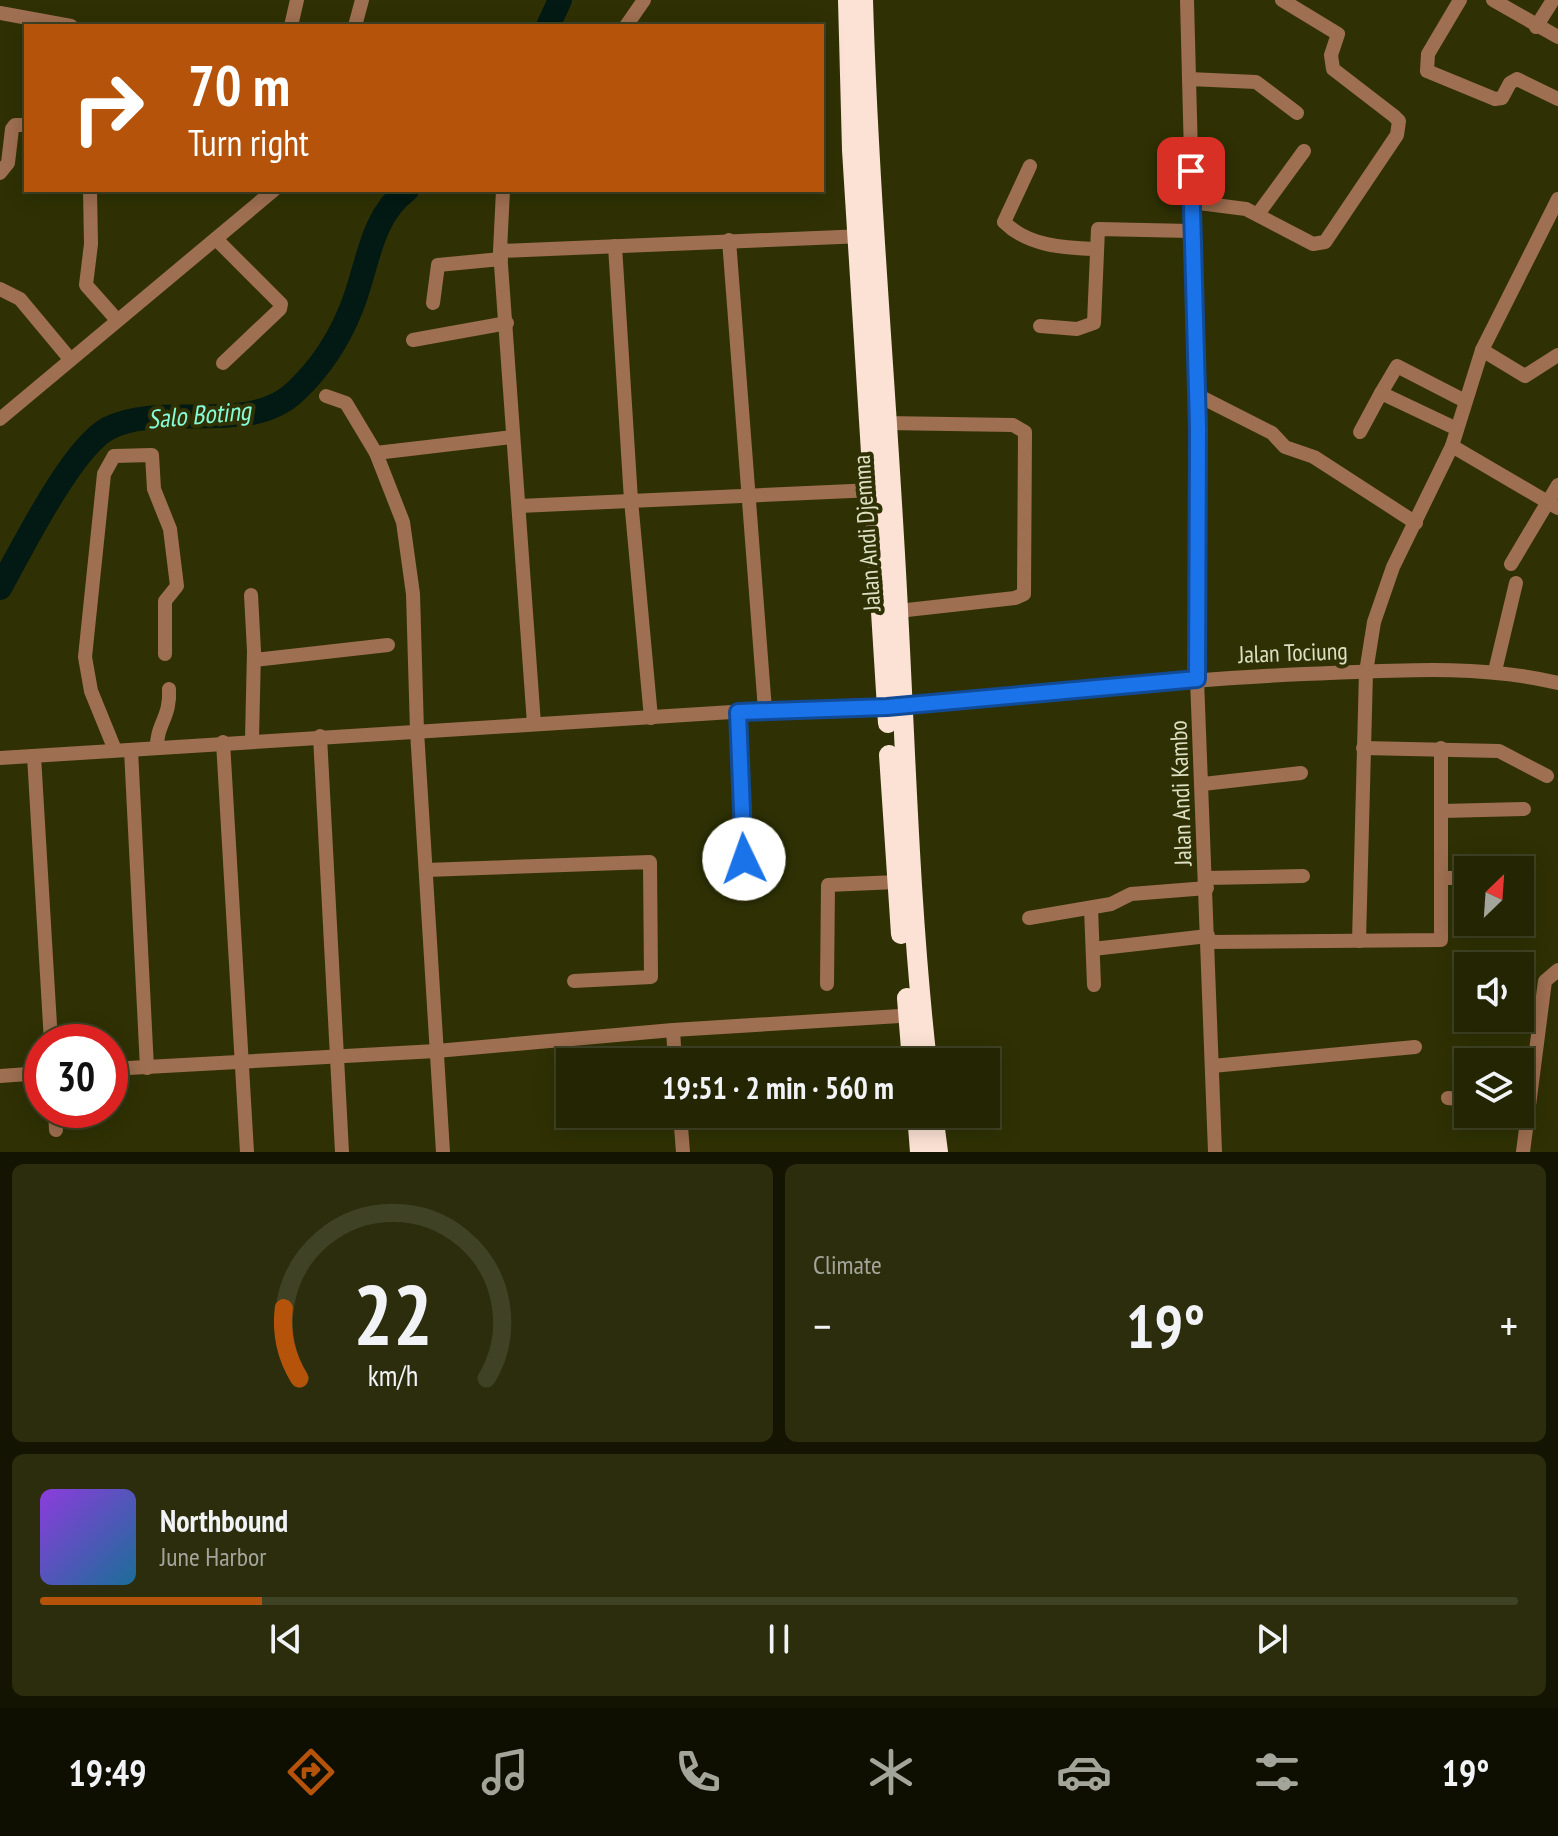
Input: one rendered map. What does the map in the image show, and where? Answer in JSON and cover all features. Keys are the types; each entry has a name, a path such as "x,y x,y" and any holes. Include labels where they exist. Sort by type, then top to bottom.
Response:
{"highway":[{"name":"Jalan Andi Djemma","path":"848,0 898,611 893,706 897,882 915,1016 923,1048"},
{"name":"Jalan Andi Djemma","path":"863,0 865,236 874,490 915,1016 913,1048"},
{"path":"918,1128 920,1152"},
{"path":"935,1128 938,1152"}],"street":[{"path":"291,24 297,0"},
{"path":"356,24 362,0"},
{"path":"627,24 644,0"},
{"name":"Jalan Andi Kambo","path":"1187,0 1197,395 1197,679 1215,1152"},
{"path":"1191,202 1258,214 1313,244 1325,242 1400,127 1394,116 1333,69 1331,55 1338,34 1282,0"},
{"path":"1460,0 1425,60 1427,71 1495,99 1502,98 1510,83 1517,79 1558,99"},
{"path":"1493,0 1558,37"},
{"path":"1536,27 1553,0"},
{"path":"0,13 60,24"},
{"path":"1189,79 1256,82 1297,113"},
{"path":"0,173 8,163 12,129 15,125 24,125"},
{"path":"1258,214 1304,151"},
{"path":"1030,166 1004,219 1006,225 1055,247 1095,249"},
{"path":"90,192 91,244 86,285 117,320"},
{"path":"0,419 272,192"},
{"path":"503,192 500,255 534,724"},
{"path":"1359,941 1366,672 1380,598 1452,446 1482,350 1558,199"},
{"path":"1040,326 1077,329 1094,323 1098,229 1191,231"},
{"path":"433,303 438,265 500,255 729,240 865,236"},
{"path":"216,239 279,300 281,307 223,363"},
{"path":"729,240 751,495 765,710"},
{"path":"615,246 631,500 651,718"},
{"path":"0,289 20,299 70,359"},
{"path":"413,340 507,323"},
{"path":"1482,350 1525,376 1558,355"},
{"path":"1360,432 1397,366 1465,401"},
{"path":"1381,393 1457,429"},
{"path":"1197,395 1272,433 1285,447 1314,457 1416,523"},
{"path":"326,396 346,403 376,453 403,522 415,623 417,731 443,1152"},
{"path":"885,423 1013,425 1025,432 1024,594 1015,598 898,611"},
{"path":"376,453 512,437"},
{"path":"1452,446 1553,505"},
{"path":"115,750 91,691 85,657 104,474 114,456 152,455 154,489 170,529 177,586 165,601 165,654"},
{"path":"1511,564 1553,505 1558,485"},
{"path":"519,506 874,490"},
{"path":"1495,671 1516,583"},
{"path":"251,595 254,660 252,739"},
{"path":"254,660 388,645"},
{"name":"Jalan Tociung","path":"0,758 252,739 765,710 893,706 1197,679 1366,672 1495,671 1558,683"},
{"path":"157,748 157,734 169,713 169,689"},
{"path":"738,712 744,859"},
{"path":"320,736 342,1152"},
{"path":"223,742 247,1152"},
{"path":"1363,748 1499,751 1547,776"},
{"path":"1093,949 1208,939 1441,940 1441,748"},
{"path":"131,750 147,1068"},
{"path":"34,756 50,1024"},
{"path":"1203,784 1301,773"},
{"path":"1442,811 1524,809"},
{"path":"426,870 650,862 651,977 574,981"},
{"path":"1029,918 1114,904 1131,894 1207,883 1303,876"},
{"path":"1443,878 1454,878"},
{"path":"827,984 828,885 897,882"},
{"path":"1091,908 1094,985"},
{"path":"1534,1048 1545,981 1558,970"},
{"path":"128,1069 337,1058 673,1030 915,1016"},
{"path":"673,1030 674,1048"},
{"path":"1212,1066 1415,1047"},
{"path":"0,1076 24,1074"},
{"path":"1448,1098 1454,1099"},
{"path":"681,1128 683,1152"},
{"path":"1523,1152 1524,1128"}],"waterway":[{"name":"Salo Boting","path":"549,24 560,0"},
{"name":"Salo Boting","path":"0,588 64,477 79,456 109,428 155,417 232,416 256,412 278,404 297,390 321,363 341,331 357,294 377,229 394,202 405,192"}],"route":[{"path":"744,859 738,712 887,707 1197,679 1198,428 1191,171"}]}
